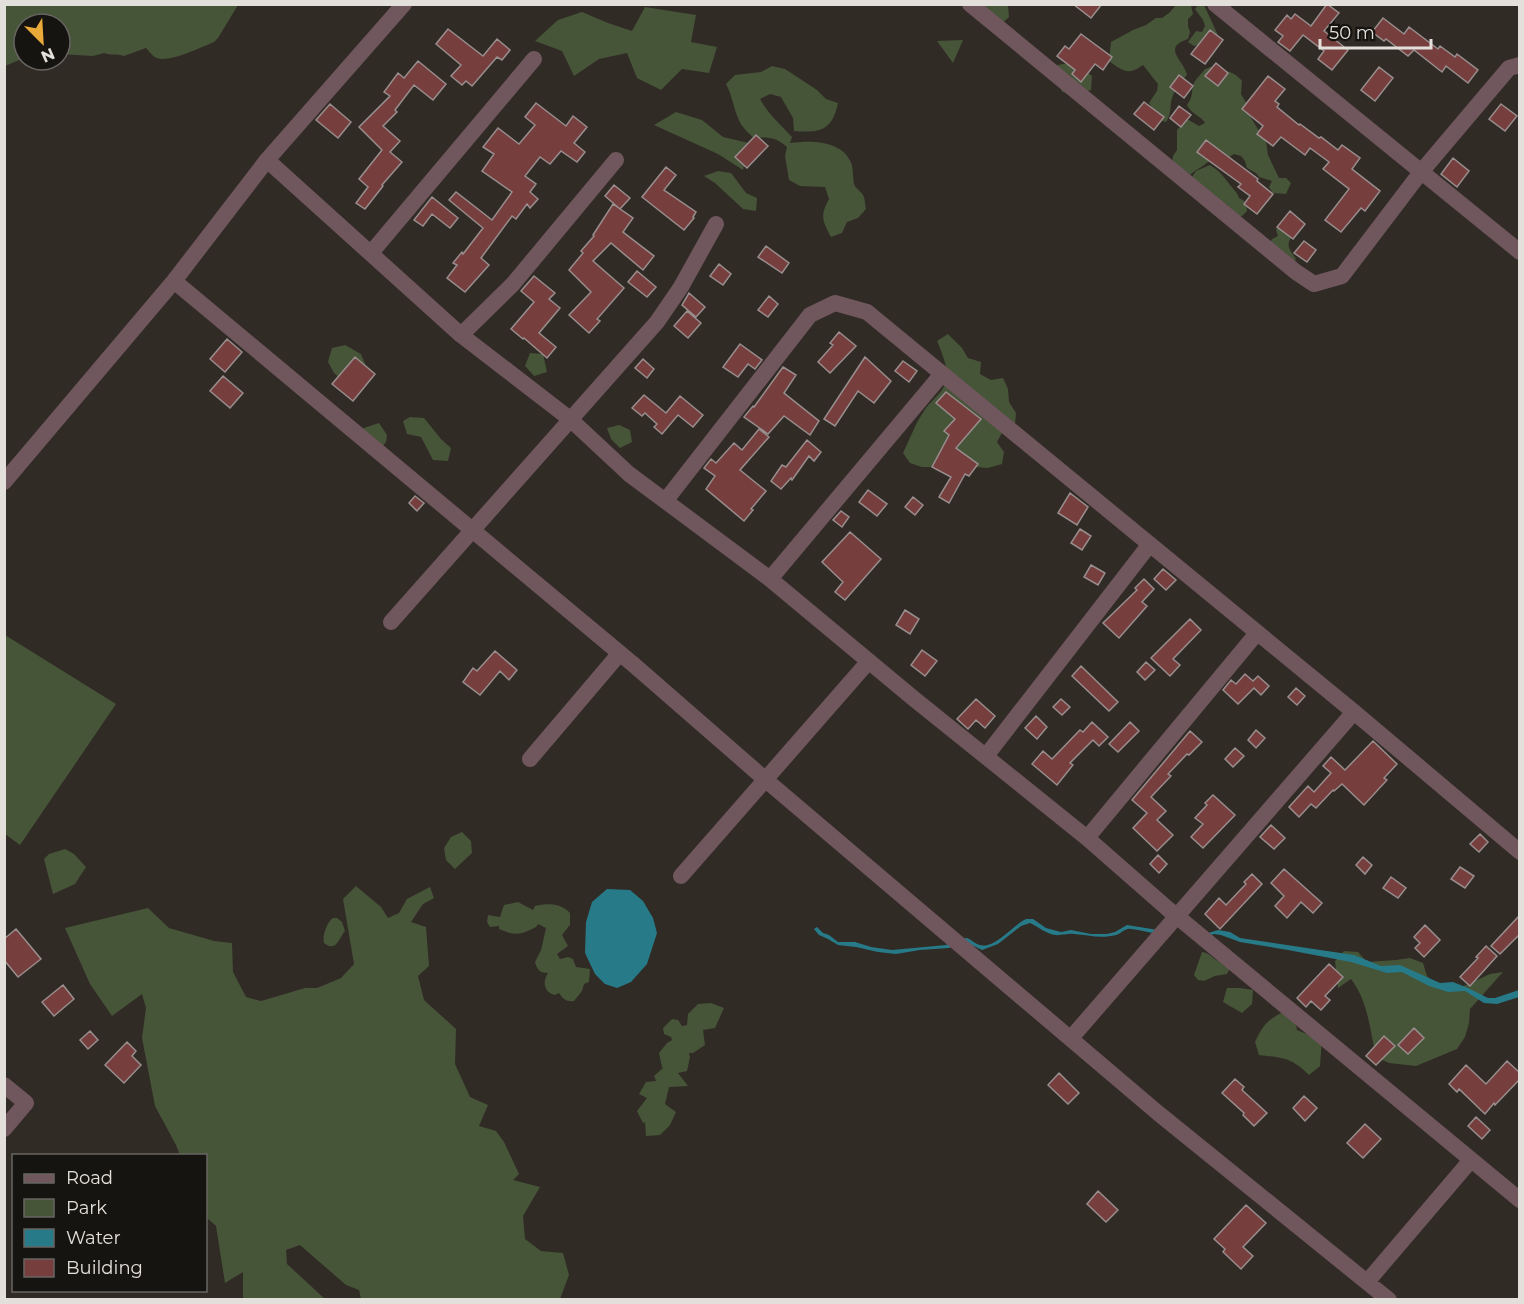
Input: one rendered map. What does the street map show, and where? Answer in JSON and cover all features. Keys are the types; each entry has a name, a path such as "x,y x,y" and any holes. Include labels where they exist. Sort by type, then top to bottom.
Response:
{"street":[{"path":"4,482 174,280 267,160 404,4"},
{"path":"970,4 1296,272 1314,284 1342,276 1421,172 1509,68 1520,65"},
{"path":"1215,4 1520,252"},
{"path":"371,253 534,59"},
{"path":"461,335 513,284 616,159"},
{"path":"267,160 461,335 570,418 629,474 770,579 1087,838 1177,917 1520,1200"},
{"path":"391,622 657,322 681,288 716,224"},
{"path":"174,280 620,653 956,942 1168,1120 1389,1299"},
{"path":"666,500 810,315 835,303 867,312 1354,712 1520,852"},
{"path":"770,579 942,374"},
{"path":"986,756 1150,544"},
{"path":"1087,838 1257,633"},
{"path":"530,759 620,653"},
{"path":"681,876 869,661"},
{"path":"1071,1038 1354,712"},
{"path":"4,1085 26,1103 4,1129"},
{"path":"1367,1282 1471,1160"}],"green space":[{"path":"5,4 238,5 214,42 186,54 162,59 154,56 146,48 124,56 104,53 93,56 72,55 72,12 12,12 12,63 5,66"},
{"path":"983,5 1008,5 1009,17 999,26"},
{"path":"1176,5 1191,5 1193,14 1188,19 1190,32 1188,39 1176,46 1175,50 1187,75 1173,95 1170,114 1166,122 1160,120 1149,103 1157,91 1158,84 1143,65 1126,71 1109,61 1111,42 1156,18 1162,18"},
{"path":"1198,5 1204,5 1218,40 1194,46 1188,42 1196,31 1202,32 1205,26 1195,9"},
{"path":"645,7 696,15 691,42 717,47 709,73 682,69 661,90 637,78 627,53 599,59 574,76 562,51 535,41 558,20 582,12 632,31"},
{"path":"963,40 953,63 937,41"},
{"path":"1071,63 1092,76 1091,90 1077,94 1062,92 1057,65"},
{"path":"772,66 785,69 817,90 826,99 838,103 828,125 818,130 803,132 794,131 793,118 781,97 770,94 760,99 792,137 790,143 826,144 834,146 848,157 852,165 854,184 864,196 866,209 858,218 847,222 842,233 831,237 823,218 829,199 825,187 800,186 789,180 785,156 787,147 772,138 754,138 744,129 738,118 726,84 735,75 761,72"},
{"path":"1211,67 1230,72 1242,81 1241,94 1248,106 1248,113 1266,142 1268,155 1279,178 1286,178 1291,183 1286,194 1273,193 1269,187 1272,181 1259,177 1247,168 1241,156 1234,154 1223,161 1211,159 1190,175 1172,163 1177,150 1177,130 1187,119 1199,126 1205,123 1187,105 1195,81 1205,69"},
{"path":"676,112 702,120 723,137 749,143 743,170 718,154 654,125"},
{"path":"1210,165 1222,175 1239,198 1246,202 1247,211 1242,216 1235,217 1225,210 1228,205 1206,199 1188,183 1196,171"},
{"path":"718,171 731,173 746,193 757,198 756,211 743,209 704,176"},
{"path":"1280,224 1292,236 1289,245 1296,259 1291,264 1269,245 1272,239 1278,236 1276,230"},
{"path":"948,334 968,358 981,362 980,374 991,380 1003,378 1008,389 1009,402 1016,413 1015,425 1003,431 997,442 1004,452 1002,464 988,468 922,467 910,463 903,453 921,416 945,384 946,365 937,341"},
{"path":"345,345 361,354 366,366 359,378 345,382 334,373 328,362 332,348"},
{"path":"530,353 543,354 547,372 534,376 525,366"},
{"path":"410,417 424,418 451,448 448,461 433,460 421,437 407,434 403,421"},
{"path":"379,423 387,435 382,447 361,429"},
{"path":"619,425 630,430 632,442 620,448 611,439 607,428"},
{"path":"5,635 116,704 20,845 5,834"},
{"path":"462,832 471,841 472,853 455,869 446,860 444,848 451,837"},
{"path":"65,849 74,854 86,867 75,884 53,894 44,859 49,854"},
{"path":"356,886 381,907 388,918 399,913 407,899 430,887 434,898 423,904 411,922 426,927 429,966 418,976 424,1000 456,1029 455,1064 470,1097 488,1105 479,1126 496,1131 504,1142 519,1174 513,1180 540,1187 523,1216 525,1239 541,1251 563,1253 569,1275 560,1299 361,1299 359,1290 346,1285 300,1245 286,1250 287,1264 325,1299 243,1299 243,1272 225,1283 216,1226 207,1218 207,1154 180,1154 155,1106 142,1038 146,1008 142,994 112,1016 90,984 65,928 148,908 169,928 214,941 232,943 233,972 246,997 261,1001 305,988 317,988 341,978 354,964 343,899"},
{"path":"518,902 533,910 535,906 545,904 563,907 570,913 570,925 562,935 568,946 557,954 560,959 568,957 573,959 576,967 590,969 589,982 584,984 582,991 574,1001 565,1000 559,993 555,995 548,992 545,983 548,973 541,972 536,965 546,928 538,924 526,932 514,934 499,929 499,926 490,927 487,922 488,915 500,917 504,905"},
{"path":"333,918 342,922 345,931 337,943 328,946 324,943 324,937 327,926"},
{"path":"1344,951 1358,952 1367,962 1410,958 1423,963 1427,976 1436,986 1464,986 1490,974 1503,972 1470,1009 1465,1037 1457,1049 1416,1066 1389,1063 1376,1057 1365,1006 1351,979 1338,988 1335,961"},
{"path":"1202,952 1228,966 1230,968 1227,974 1204,981 1198,980 1194,975"},
{"path":"1227,988 1253,990 1252,1004 1242,1013 1223,1002"},
{"path":"711,1003 724,1008 715,1028 703,1030 705,1045 689,1053 687,1071 678,1073 688,1086 669,1087 665,1104 676,1112 670,1125 660,1135 646,1136 645,1122 643,1123 637,1111 647,1098 639,1094 646,1082 656,1081 654,1076 663,1068 659,1053 672,1040 664,1034 663,1028 672,1019 678,1020 682,1026 687,1025 688,1014 698,1004"},
{"path":"1281,1013 1294,1015 1297,1030 1322,1038 1320,1066 1309,1075 1286,1059 1259,1055 1255,1042 1262,1028"}],"water":[{"path":"607,889 630,890 643,901 653,918 657,933 647,964 631,982 617,988 605,984 595,974 585,953 586,922 592,902"},
{"path":"1026,919 1033,919 1046,928 1061,932 1071,930 1107,934 1127,925 1158,930 1155,933 1128,929 1105,937 1056,935 1030,923 1021,926 998,944 982,950 960,939 967,938 978,944 986,945 998,940"},
{"path":"817,927 838,942 855,942 892,950 946,945 951,942 954,946 896,954 878,952 838,945 819,935 814,929"},
{"path":"1218,930 1230,932 1240,938 1354,955 1381,966 1400,965 1440,983 1453,982 1488,998 1519,990 1519,997 1497,1004 1484,1003 1465,991 1448,992 1429,986 1402,972 1387,973 1351,962 1240,942 1221,935 1208,936 1205,934"}],"building":[{"path":"1073,4 1102,4 1091,18"},
{"path":"1327,4 1339,13 1324,31 1348,50 1332,70 1318,59 1324,51 1303,35 1290,51 1278,42 1283,36 1275,30 1287,15 1291,19 1295,14 1311,26"},
{"path":"1383,18 1404,34 1409,27 1438,49 1440,46 1455,57 1457,54 1478,70 1468,83 1446,66 1442,72 1414,50 1408,56 1386,39 1384,41 1372,32"},
{"path":"448,29 483,56 497,39 510,50 502,60 497,57 472,86 466,81 462,85 451,76 461,65 436,44"},
{"path":"1210,30 1223,40 1205,64 1191,54"},
{"path":"1081,34 1112,57 1103,70 1095,64 1081,82 1072,74 1075,70 1057,56 1065,46 1069,49"},
{"path":"418,61 446,84 433,100 414,85 395,110 397,112 383,126 400,141 390,152 402,162 365,209 356,203 368,187 359,179 382,150 359,127 390,96 384,92 398,73 404,78"},
{"path":"1216,63 1228,73 1218,86 1205,76"},
{"path":"1379,67 1393,78 1375,101 1361,90"},
{"path":"1179,75 1193,86 1184,98 1170,87"},
{"path":"1268,76 1285,89 1275,101 1279,104 1277,107 1299,125 1338,150 1342,145 1360,158 1352,169 1380,191 1365,211 1361,208 1341,232 1325,220 1349,189 1323,169 1329,162 1310,148 1305,155 1281,137 1273,146 1257,134 1263,126 1242,109"},
{"path":"1144,102 1164,117 1154,130 1134,114"},
{"path":"536,103 566,126 573,116 587,127 574,143 585,152 577,162 561,151 550,164 540,157 525,176 536,184 530,192 538,199 530,208 527,204 516,219 512,216 481,258 489,265 465,292 447,278 457,265 453,263 483,228 449,200 456,192 492,220 512,192 482,171 494,154 483,147 498,128 519,144 535,125 525,117"},
{"path":"330,104 351,122 338,138 316,120"},
{"path":"1501,104 1517,116 1505,131 1489,119"},
{"path":"1179,106 1191,115 1181,127 1170,118"},
{"path":"756,135 768,146 747,168 735,157"},
{"path":"1206,140 1258,179 1257,181 1273,194 1257,214 1244,204 1250,196 1238,187 1241,184 1197,152"},
{"path":"1453,158 1469,171 1457,187 1441,174"},
{"path":"666,167 676,175 664,190 696,212 684,230 642,197"},
{"path":"614,185 630,198 620,209 605,196"},
{"path":"432,197 458,218 450,228 432,214 423,226 414,220"},
{"path":"613,204 633,218 623,232 654,256 643,270 611,243 593,261 624,288 597,319 600,321 589,333 569,315 591,292 569,270 583,253 581,251 594,236"},
{"path":"1290,211 1305,224 1293,239 1277,227"},
{"path":"1304,241 1316,250 1307,262 1294,253"},
{"path":"766,246 789,263 782,273 758,257"},
{"path":"719,264 731,274 723,285 710,276"},
{"path":"637,271 656,287 647,297 628,282"},
{"path":"534,276 555,293 549,299 560,308 539,333 556,347 547,358 511,329 534,302 521,291"},
{"path":"689,293 705,307 696,317 682,305"},
{"path":"769,296 778,304 768,317 758,310"},
{"path":"687,311 701,323 688,338 674,326"},
{"path":"839,332 856,346 830,373 818,362 833,345 830,343"},
{"path":"227,339 242,352 225,372 210,359"},
{"path":"740,344 762,360 755,369 748,364 738,377 723,367"},
{"path":"355,357 375,374 353,401 332,384"},
{"path":"865,357 891,381 874,403 858,391 835,426 824,419"},
{"path":"643,359 654,369 647,378 635,368"},
{"path":"903,361 917,371 909,382 895,371"},
{"path":"783,367 796,375 784,393 819,421 810,435 784,416 768,434 744,417"},
{"path":"223,376 243,393 230,408 210,391"},
{"path":"946,392 981,419 956,448 978,464 969,476 965,474 949,503 939,497 951,477 932,467 949,435 944,431 955,419 936,403"},
{"path":"644,395 666,413 680,396 703,415 693,427 678,415 662,434 654,427 657,424 645,413 642,416 632,408"},
{"path":"759,429 769,437 740,470 766,491 744,521 706,489 715,476 704,468 711,459 716,463 734,443 742,450"},
{"path":"807,440 821,452 814,461 809,456 792,480 791,478 781,489 771,481 782,465 786,467"},
{"path":"868,490 887,504 877,516 859,502"},
{"path":"1070,493 1088,507 1077,525 1058,513"},
{"path":"415,496 424,503 417,511 409,503"},
{"path":"913,497 923,505 915,515 905,507"},
{"path":"841,511 849,517 842,527 833,520"},
{"path":"1080,529 1091,536 1082,550 1071,543"},
{"path":"850,532 881,559 845,600 835,592 843,582 822,562"},
{"path":"1091,565 1105,573 1098,585 1084,577"},
{"path":"1163,569 1176,580 1166,590 1154,579"},
{"path":"1144,579 1154,589 1142,602 1147,606 1119,638 1103,623 1137,590 1135,588"},
{"path":"905,610 919,619 910,634 896,625"},
{"path":"1190,619 1201,630 1173,659 1180,665 1170,676 1151,658"},
{"path":"922,650 937,661 925,676 911,665"},
{"path":"495,651 517,670 509,680 500,671 480,695 463,682 473,668 477,671"},
{"path":"1146,662 1155,670 1145,680 1137,672"},
{"path":"1081,666 1118,702 1109,711 1072,676"},
{"path":"1245,674 1253,681 1258,676 1269,686 1261,695 1254,688 1238,704 1223,690 1231,680 1236,684"},
{"path":"1296,688 1305,696 1297,705 1288,697"},
{"path":"976,699 995,716 985,728 976,720 968,729 957,719"},
{"path":"1061,699 1070,707 1062,715 1053,707"},
{"path":"1036,716 1047,727 1037,739 1025,728"},
{"path":"1092,722 1108,737 1099,746 1093,740 1070,763 1073,765 1057,785 1032,764 1043,751 1052,759 1080,730 1083,732"},
{"path":"1130,722 1139,731 1118,752 1109,744"},
{"path":"1256,730 1265,738 1256,748 1248,740"},
{"path":"1190,731 1202,742 1168,774 1171,776 1151,797 1166,811 1157,820 1173,835 1157,851 1133,828 1147,813 1132,800"},
{"path":"1373,741 1397,764 1384,778 1387,780 1364,805 1342,784 1316,808 1311,804 1299,817 1289,807 1308,786 1314,792 1331,773 1323,766 1331,757 1345,770"},
{"path":"1235,748 1244,756 1233,767 1225,759"},
{"path":"1213,795 1235,815 1203,848 1191,837 1203,824 1195,818"},
{"path":"1271,825 1285,838 1274,849 1260,837"},
{"path":"1480,834 1488,842 1479,852 1470,844"},
{"path":"1158,855 1167,864 1159,873 1150,864"},
{"path":"1363,857 1372,865 1365,874 1356,865"},
{"path":"1460,867 1474,876 1465,888 1451,879"},
{"path":"1284,869 1322,903 1313,913 1301,902 1287,918 1275,906 1284,896 1271,883"},
{"path":"1252,874 1262,884 1220,929 1205,914 1219,898 1226,905 1246,884 1244,882"},
{"path":"1391,877 1406,888 1398,898 1383,888"},
{"path":"1520,915 1520,934 1500,954 1491,946"},
{"path":"1425,925 1440,940 1424,957 1415,948 1420,943 1414,937"},
{"path":"16,929 41,959 18,977 4,960 4,939"},
{"path":"1486,946 1497,956 1470,986 1460,977"},
{"path":"1329,964 1343,977 1325,996 1330,1000 1321,1010 1311,1001 1306,1007 1297,998"},
{"path":"63,985 74,999 54,1016 42,1002"},
{"path":"1414,1028 1424,1038 1408,1054 1398,1045"},
{"path":"90,1031 98,1040 88,1049 80,1040"},
{"path":"1384,1036 1395,1046 1376,1065 1366,1056"},
{"path":"127,1042 136,1051 132,1056 141,1065 124,1083 105,1065"},
{"path":"1507,1061 1520,1073 1520,1079 1485,1114 1459,1089 1457,1092 1449,1084 1466,1065 1486,1084"},
{"path":"1059,1073 1079,1093 1068,1104 1048,1085"},
{"path":"1235,1079 1244,1087 1242,1090 1267,1113 1254,1126 1243,1115 1244,1113 1222,1093"},
{"path":"1304,1096 1317,1108 1305,1121 1293,1108"},
{"path":"1476,1117 1490,1130 1482,1139 1468,1126"},
{"path":"1365,1124 1381,1139 1363,1158 1347,1143"},
{"path":"1098,1191 1118,1210 1106,1222 1087,1204"},
{"path":"1246,1205 1266,1223 1243,1247 1253,1256 1241,1269 1223,1252 1225,1249 1214,1239"}]}
